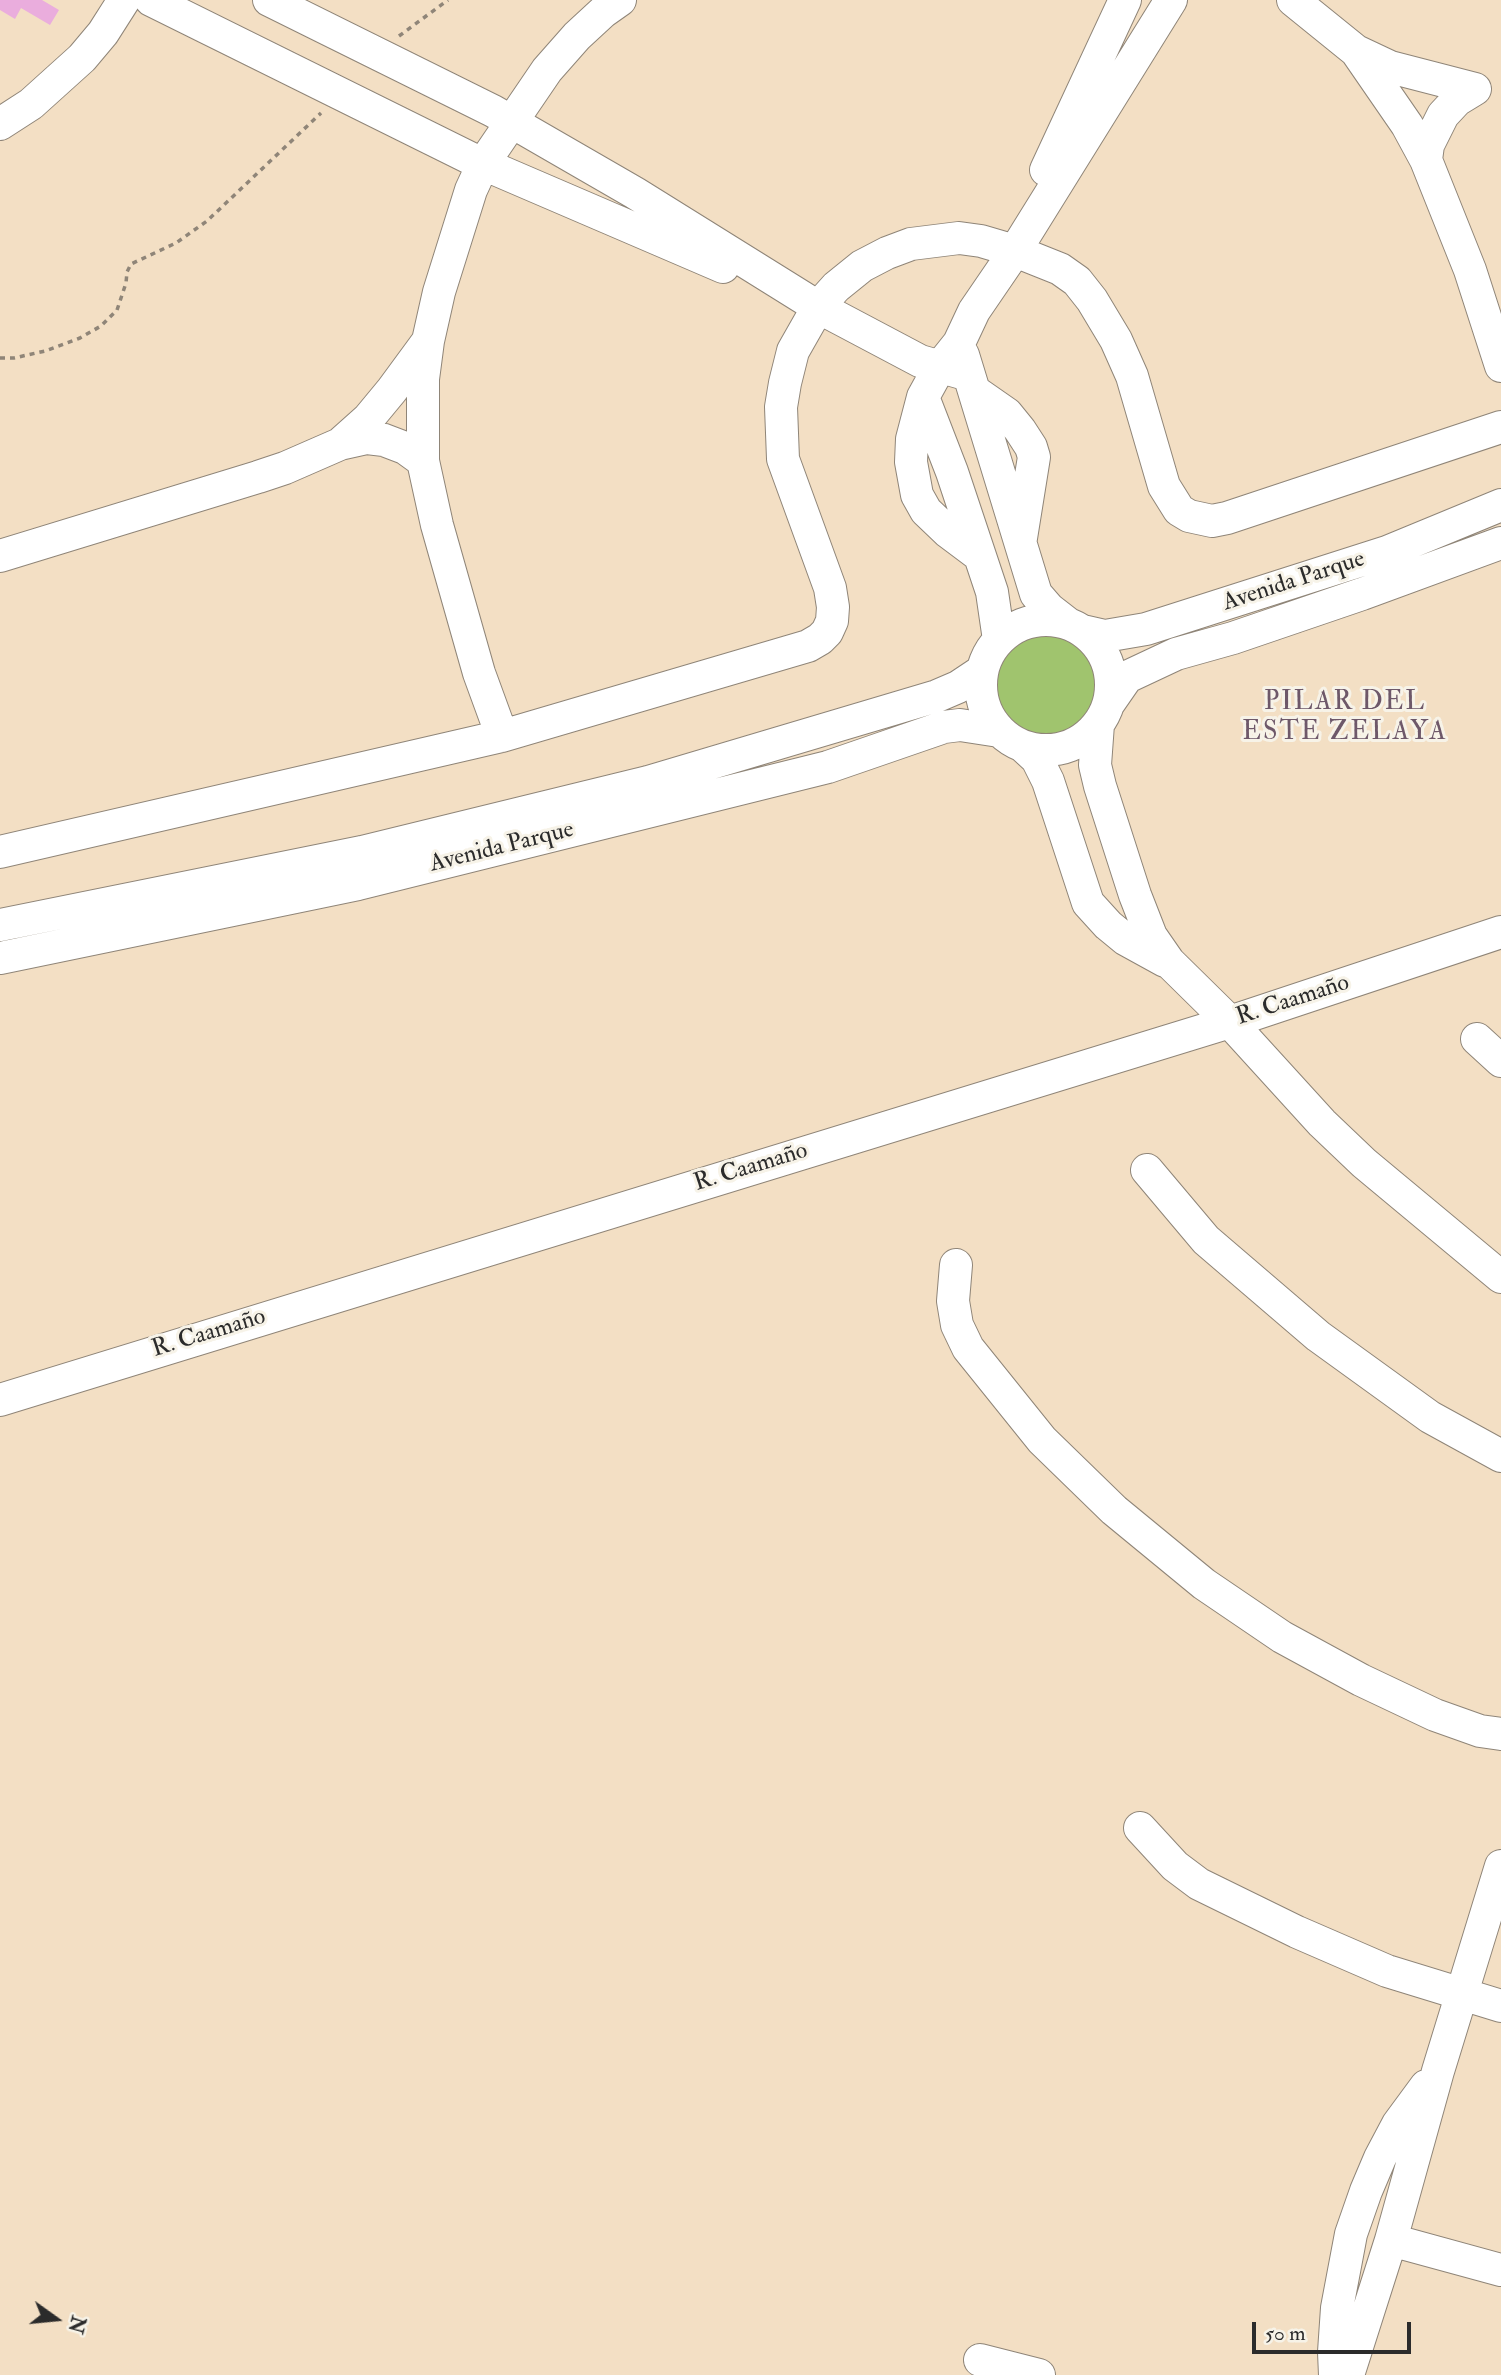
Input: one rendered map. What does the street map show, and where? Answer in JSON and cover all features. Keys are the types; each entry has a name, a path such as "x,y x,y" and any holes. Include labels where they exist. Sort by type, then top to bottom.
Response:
{"street":[{"path":"0,102 20,89 69,45 102,0"},
{"path":"0,124 31,104 82,58 103,33 124,0"},
{"path":"151,0 483,164 818,307 920,360 972,383 1014,422 1031,447 1034,457 1020,545"},
{"path":"269,0 511,123 635,193 818,307"},
{"path":"502,736 479,673 437,525 423,461 423,379 428,341 454,237 483,164 547,71 577,36 620,0"},
{"path":"1015,251 1047,167 1125,0"},
{"path":"980,556 926,511 917,495 911,462 912,439 923,397 939,368 959,343 974,311 1015,251 1171,0"},
{"path":"1293,0 1356,51 1390,66 1488,88"},
{"path":"1356,51 1407,125 1426,160 1471,270 1501,366"},
{"path":"1426,160 1428,145 1443,115 1457,100 1488,88"},
{"path":"0,852 502,736 808,646 827,632 833,614 830,588 783,460 781,407 793,351 818,307 836,287 862,266 911,244 959,238 981,241 1060,269 1077,281 1116,340 1132,376 1164,486 1179,510 1189,516 1212,521 1227,518 1501,427"},
{"path":"340,444 368,419 428,341"},
{"path":"959,343 1036,594 1042,602 1097,645 1107,663 1111,682 1094,765 1151,936 1169,962 1230,1022 1322,1123 1364,1163 1494,1268"},
{"path":"923,397 992,592 999,640"},
{"path":"0,556 258,477 340,444 367,438 384,440 405,447 423,461"},
{"path":"966,513 1007,499"},
{"name":"Avenida Parque","path":"1075,627 1105,636 1146,629 1387,552 1501,505"},
{"name":"Avenida Parque","path":"1103,713 1127,677 1175,654 1233,638 1501,543"},
{"path":"992,592 1030,580"},
{"path":"1075,627 1049,620 1031,622 1014,629 999,640 989,654 982,671 981,693 987,713 1037,760 1048,781 1084,894 1097,914 1125,939 1169,962"},
{"name":"Avenida Parque","path":"0,925 362,852 648,782 937,695 958,687 982,671"},
{"path":"1012,739 1045,751 1065,748 1084,739 1103,713"},
{"name":"Avenida Parque","path":"0,958 358,884 828,767 944,727 960,725 1012,739"},
{"path":"1070,849 1093,857 1106,854 1117,840"},
{"name":"R. Caamaño","path":"0,1400 1230,1022 1501,932"},
{"path":"1477,1039 1501,1061"},
{"path":"1147,1170 1206,1240 1318,1336 1430,1417 1501,1456"},
{"path":"956,1265 953,1301 957,1325 968,1348 1042,1440 1114,1510 1204,1584 1282,1637 1361,1681 1435,1714 1480,1731 1501,1734"},
{"path":"1140,1828 1175,1866 1199,1884 1336,1951 1387,1971 1501,2006"},
{"path":"1348,2375 1391,2240 1438,2071 1501,1866"},
{"path":"1335,2375 1334,2352 1340,2289 1352,2234 1374,2171 1398,2124 1438,2071"},
{"path":"1374,2171 1407,2181"},
{"path":"1391,2240 1501,2270"},
{"path":"1340,2289 1373,2297"},
{"path":"980,2360 1039,2375"}],"path":[{"path":"379,55 423,16 448,0"},
{"path":"0,358 14,358 45,351 80,338 101,326 117,310 131,264 176,243 207,221 341,94"}],"green space":[{"path":"1047,628 1068,632 1085,644 1097,661 1101,682 1097,703 1085,720 1068,732 1047,736 1026,732 1009,720 997,703 993,682 997,661 1009,644 1026,632"}],"building":[{"path":"0,0 42,0 59,10 50,25 21,8 15,19 0,10"}],"district":[{"name":"PILAR DEL ESTE ZELAYA","path":"1345,718"}]}
